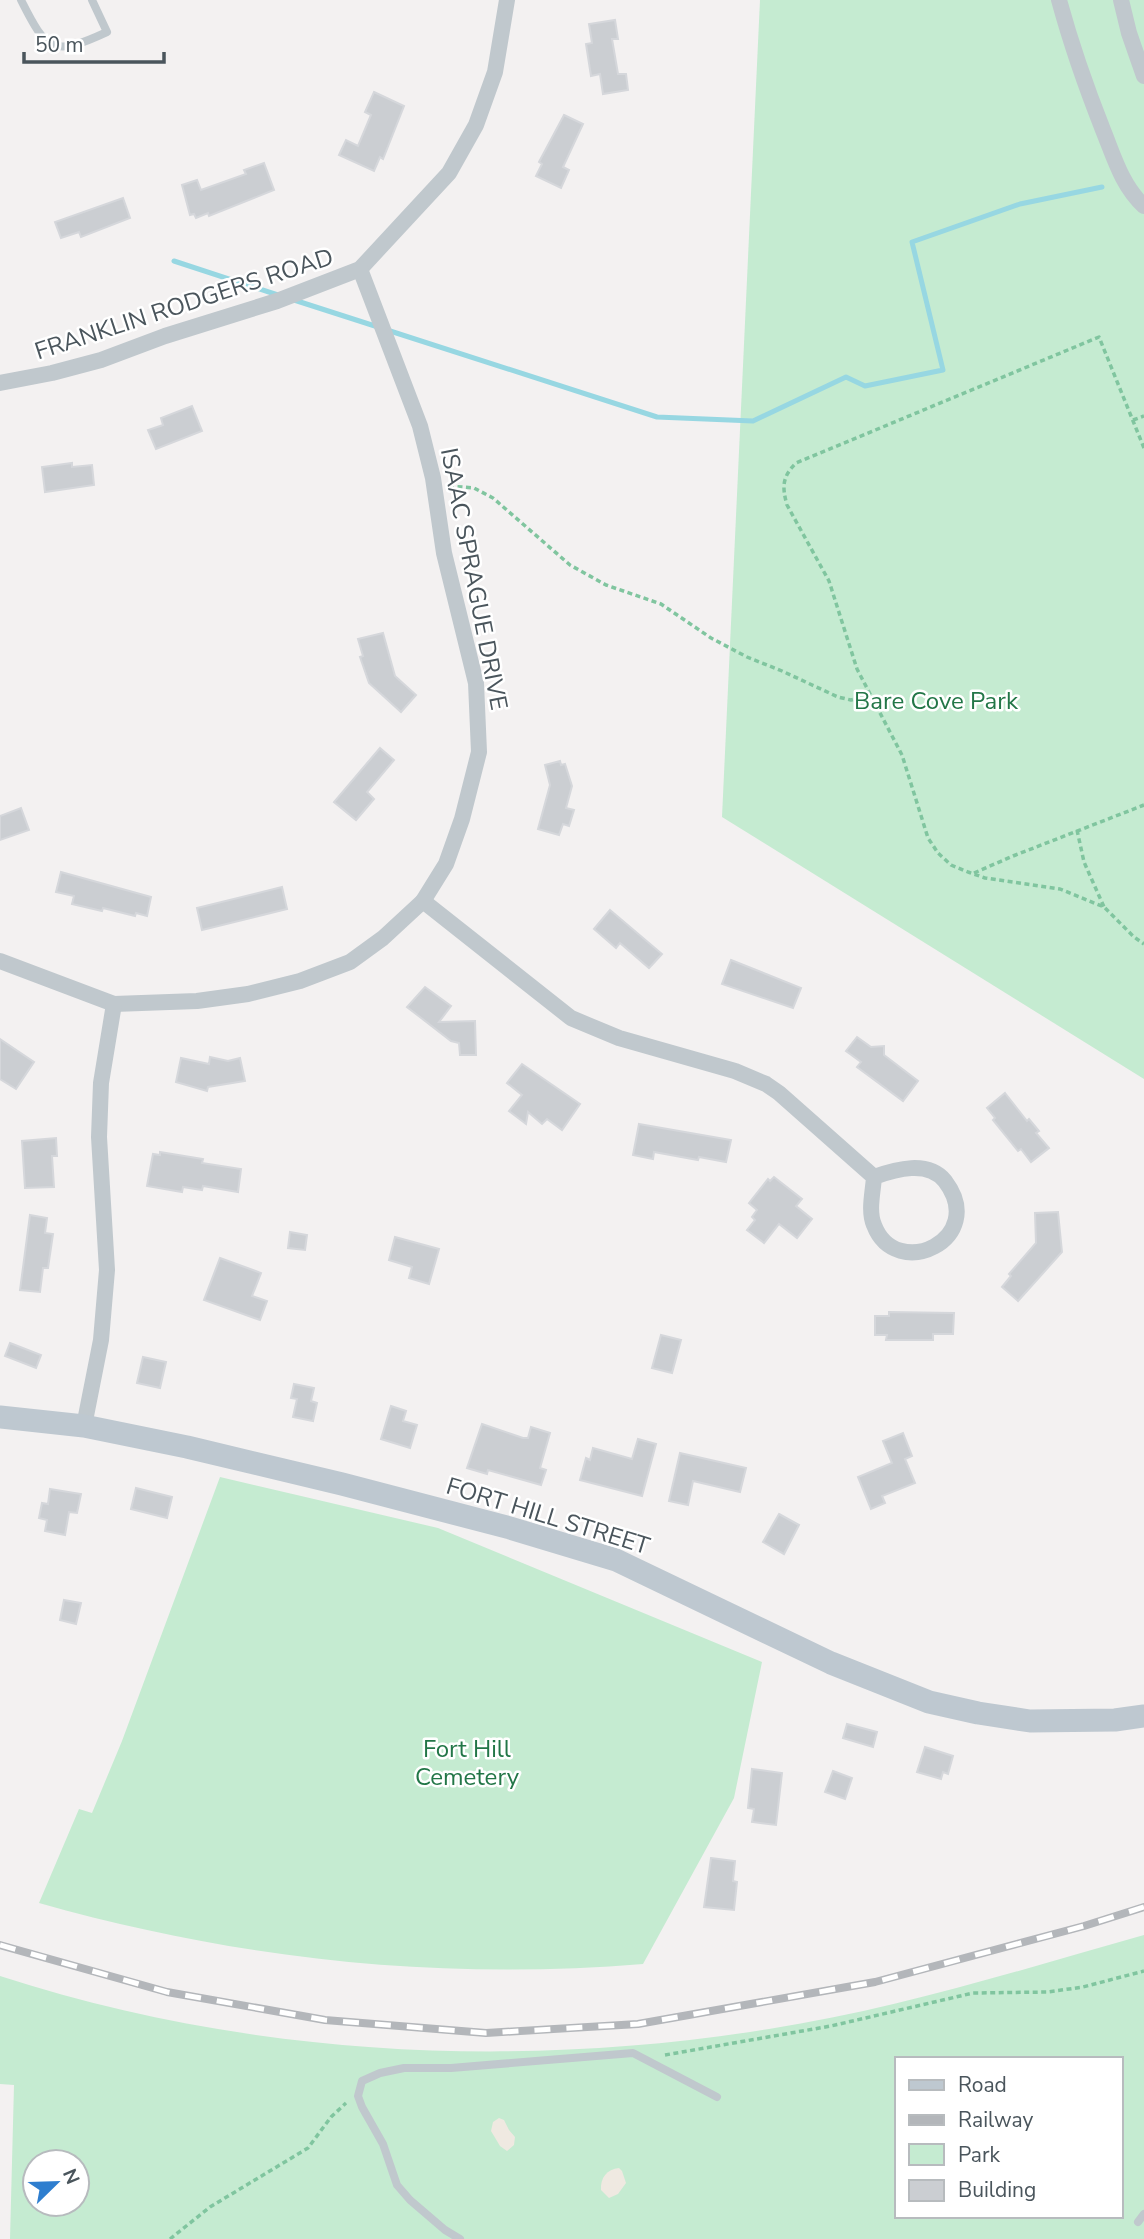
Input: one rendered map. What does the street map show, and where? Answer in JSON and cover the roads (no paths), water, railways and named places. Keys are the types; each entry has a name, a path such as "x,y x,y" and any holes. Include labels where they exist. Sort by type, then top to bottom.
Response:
{"main road":[{"name":"FORT HILL STREET","path":"0,1417 84,1426 342,1484 510,1528 616,1560 831,1663 929,1702 1030,1721 1115,1720 1144,1716"}],"street":[{"name":"FRANKLIN RODGERS ROAD","path":"0,383 29,379 88,363 277,301 360,269 449,173 476,125 495,72 507,0"},
{"path":"1059,0 1073,52 1120,173 1131,193 1144,206"},
{"path":"1121,0 1144,76"},
{"name":"ISAAC SPRAGUE DRIVE","path":"0,961 114,1004 197,1001 248,994 300,981 350,962 383,938 423,901 436,882 454,843 480,752 476,683 444,553 434,487 412,401 360,269"},
{"path":"423,901 571,1018 620,1038 735,1072 766,1084 800,1110 874,1177"},
{"path":"84,1426 101,1340 107,1270 99,1137 101,1083 114,1004"},
{"path":"914,1168 940,1175 954,1195 957,1214 956,1222 946,1240 918,1252 897,1251 887,1245 873,1225 874,1177 890,1171 914,1168"}],"lane":[{"path":"21,0 34,27 52,46 60,48 79,44 107,32 92,0"},
{"path":"460,2239 445,2230 397,2185 383,2144 362,2106 359,2096 362,2081 380,2073 404,2068 451,2068 633,2053 716,2097"},
{"path":"1138,2222 1144,2214"}],"waterway":[{"path":"387,330 657,417 753,421 846,377 865,386 943,370 912,242 1020,204 1102,187"},
{"path":"174,261 281,296"},
{"path":"294,300 378,327"}],"railway":[{"path":"0,1945 167,1992 325,2020 486,2033 638,2024 875,1982 1084,1926 1144,1907"}],"park label":[{"name":"Bare Cove Park","path":"936,701"},
{"name":"Fort Hill Cemetery","path":"467,1763"}]}
